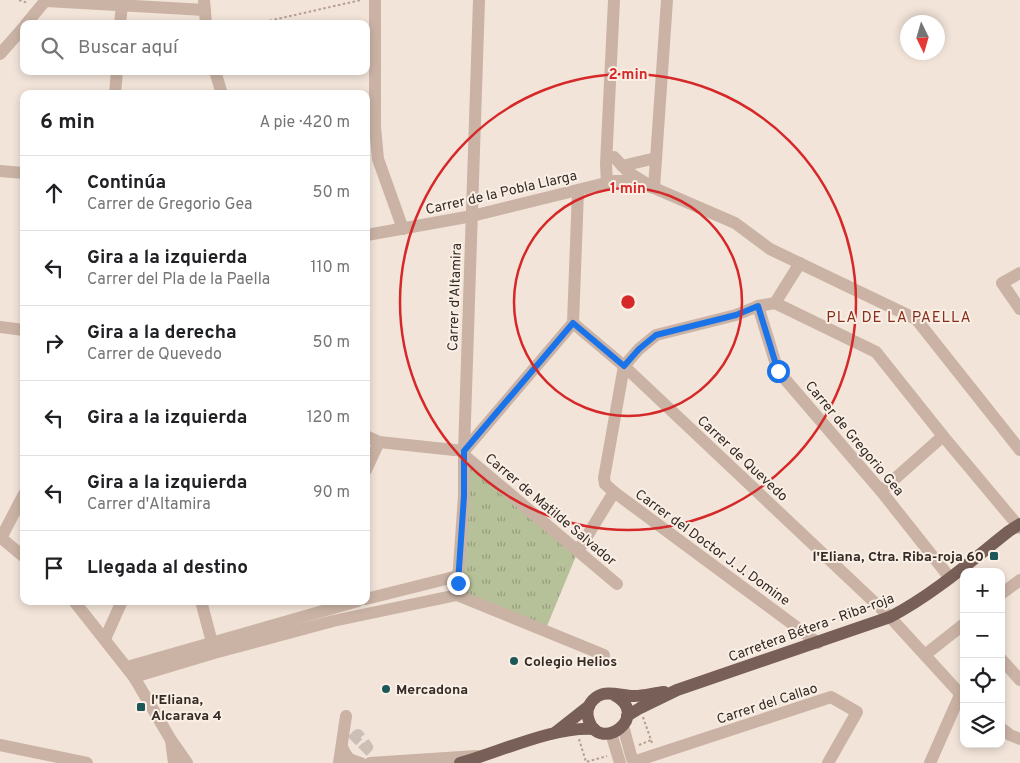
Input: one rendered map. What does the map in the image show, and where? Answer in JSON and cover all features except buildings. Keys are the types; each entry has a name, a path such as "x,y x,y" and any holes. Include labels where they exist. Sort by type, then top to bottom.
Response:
{"main road":[{"name":"Carretera Bétera - Riba-roja","path":"625,721 640,708 677,690 890,617 913,605 1009,531 1019,526"},
{"name":"Carretera Bétera - Riba-roja","path":"614,694 635,696 677,690"},
{"path":"460,763 556,732 594,729 605,734 611,734 625,721 624,703 614,694 602,694 556,732"},
{"path":"589,706 588,718 594,729"}],"street":[{"path":"375,0 375,128 378,159 403,229"},
{"name":"Carrer d'Altamira","path":"457,594 464,454 479,0"},
{"path":"610,182 606,164 614,0"},
{"path":"610,182 618,162 617,62 621,0"},
{"path":"618,162 628,172 654,188 667,0"},
{"path":"29,20 46,1 122,5 205,5 206,20"},
{"path":"120,20 122,5"},
{"path":"0,54 20,31"},
{"path":"115,90 117,75"},
{"path":"216,75 221,90"},
{"path":"618,162 656,158"},
{"path":"0,171 20,174"},
{"name":"Carrer de la Pobla Llarga","path":"370,235 472,216 610,182 631,181 654,188 735,223 770,249 916,319 1020,450"},
{"path":"370,438 379,442 464,454 573,323 578,191"},
{"path":"774,303 800,263"},
{"path":"1020,273 1002,283 1020,309"},
{"path":"578,551 614,492 605,484 604,478 624,366 639,349 656,335 736,315 758,306 774,303 876,352 943,436 1019,526"},
{"name":"Carrer de Gregorio Gea","path":"758,306 778,371 881,491 950,578"},
{"name":"Carrer de Quevedo","path":"573,323 624,366 890,617 926,654 960,694"},
{"path":"0,327 20,330"},
{"path":"881,491 943,436"},
{"path":"370,461 379,442"},
{"name":"Carrer de Matilde Salvador","path":"464,454 617,584"},
{"name":"Carrer del Doctor J. J. Domine","path":"614,492 818,643"},
{"path":"20,501 0,538 20,554"},
{"path":"370,598 458,576"},
{"path":"1005,591 1020,580"},
{"path":"370,605 457,594 604,655"},
{"path":"77,605 130,672 187,763"},
{"path":"105,639 120,605"},
{"path":"203,605 213,647"},
{"path":"130,672 346,605"},
{"path":"330,610 370,605"},
{"path":"926,654 960,627"},
{"path":"1005,664 1020,680"},
{"name":"Carrer del Callao","path":"633,759 831,697 857,712 828,763"},
{"path":"930,763 960,700"},
{"path":"346,716 346,758 351,761 486,756"},
{"path":"625,721 633,759"},
{"path":"1005,731 1020,739"},
{"path":"611,734 633,759"},
{"path":"171,740 174,763"},
{"path":"339,763 346,743"},
{"path":"0,745 87,763"}],"path":[{"path":"273,20 361,0"},
{"path":"640,708 651,740"},
{"path":"576,730 586,762 633,759 651,740"},
{"path":"633,759 651,740"}],"green space":[{"path":"465,456 578,551 545,631 457,595"}],"tunnel":[{"path":"352,741 358,735 367,747 362,752"}],"place":[{"name":"l'Eliana, Ctra. Riba-roja 60","path":"994,556"},
{"name":"Colegio Helios","path":"514,661"},
{"name":"Mercadona","path":"386,689"},
{"name":"l'Eliana, Alcarava 4","path":"141,707"}],"district":[{"name":"PLA DE LA PAELLA","path":"899,317"}],"route":[{"path":"458,583 464,496 464,451 573,323 624,366 639,349 656,335 736,315 758,306 778,371"}]}
